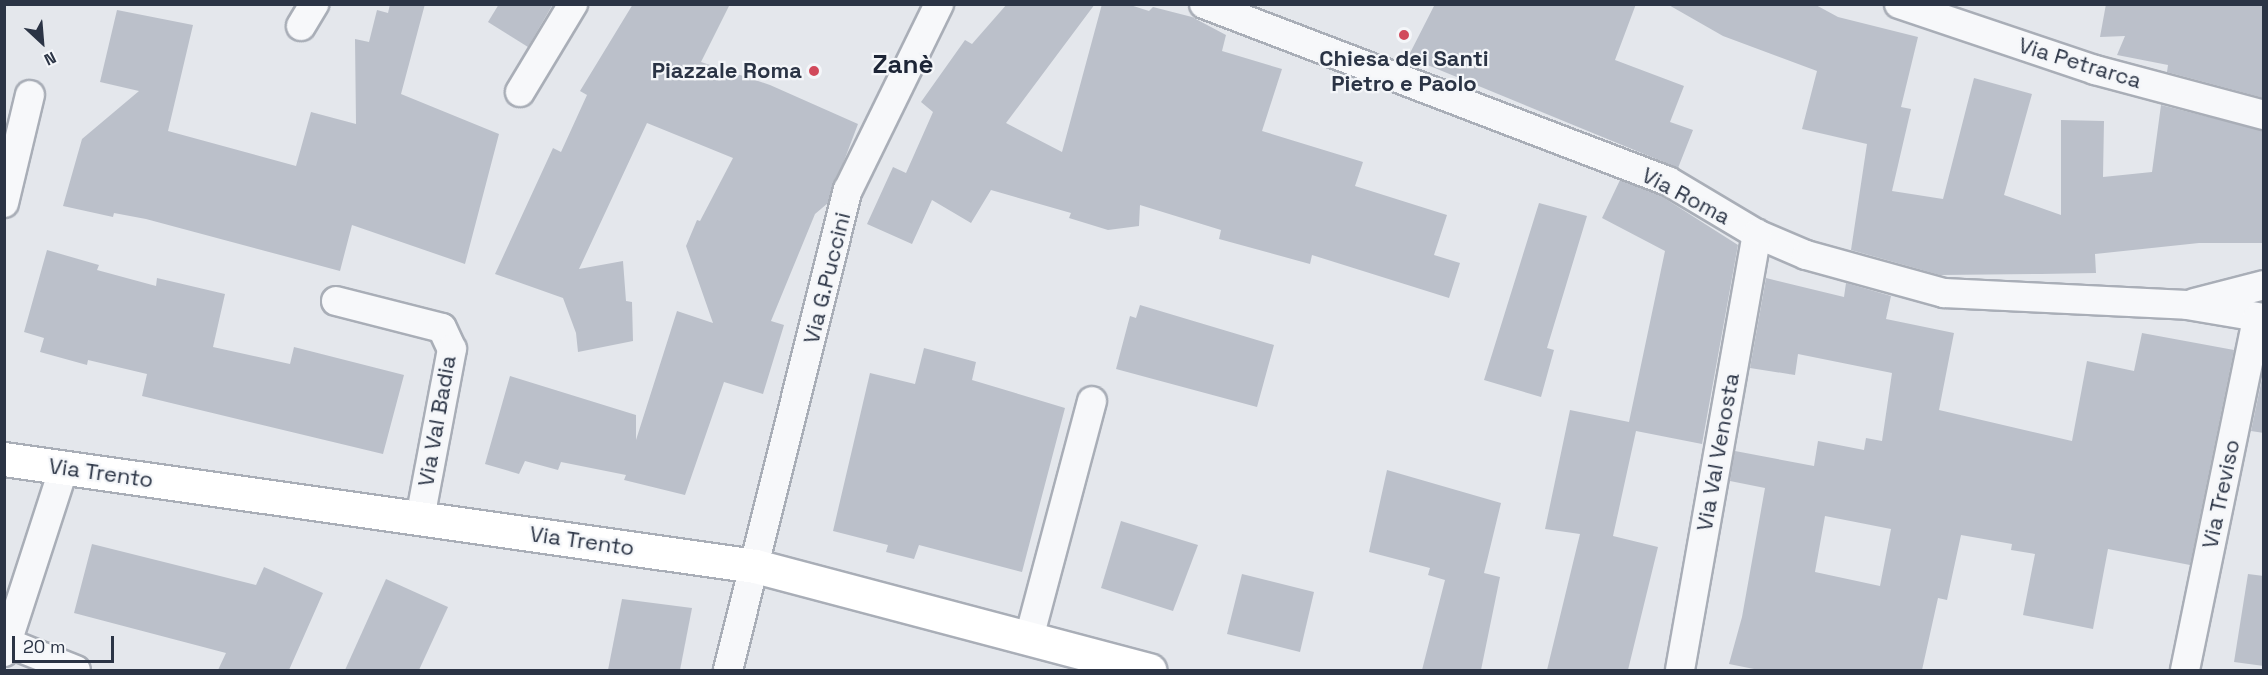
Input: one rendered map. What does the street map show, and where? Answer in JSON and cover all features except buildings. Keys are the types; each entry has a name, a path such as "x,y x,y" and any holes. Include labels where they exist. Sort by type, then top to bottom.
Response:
{"street":[{"path":"520,92 573,4"},
{"name":"Via G.Puccini","path":"728,670 848,190 939,4"},
{"name":"Via Roma","path":"1204,4 1232,10 1668,181 1757,234 1806,255 1944,293 2187,305 2260,318"},
{"name":"Via Petrarca","path":"1899,4 2095,70 2264,115"},
{"path":"4,203 30,95"},
{"name":"Via Val Venosta","path":"1680,670 1757,234"},
{"name":"Via Roma","path":"2187,305 2264,285"},
{"name":"Via Val Badia","path":"336,301 442,328 452,349 420,518"},
{"name":"Via Treviso","path":"2185,670 2260,318"},
{"path":"1029,638 1092,402"},
{"name":"Via Trento","path":"4,459 755,566 1150,670"},
{"path":"64,467 6,648 76,670"}],"place":[{"name":"Chiesa dei Santi Pietro e Paolo","path":"1404,35"},
{"name":"Piazzale Roma","path":"814,71"}],"district":[{"name":"Zanè","path":"903,65"}]}
